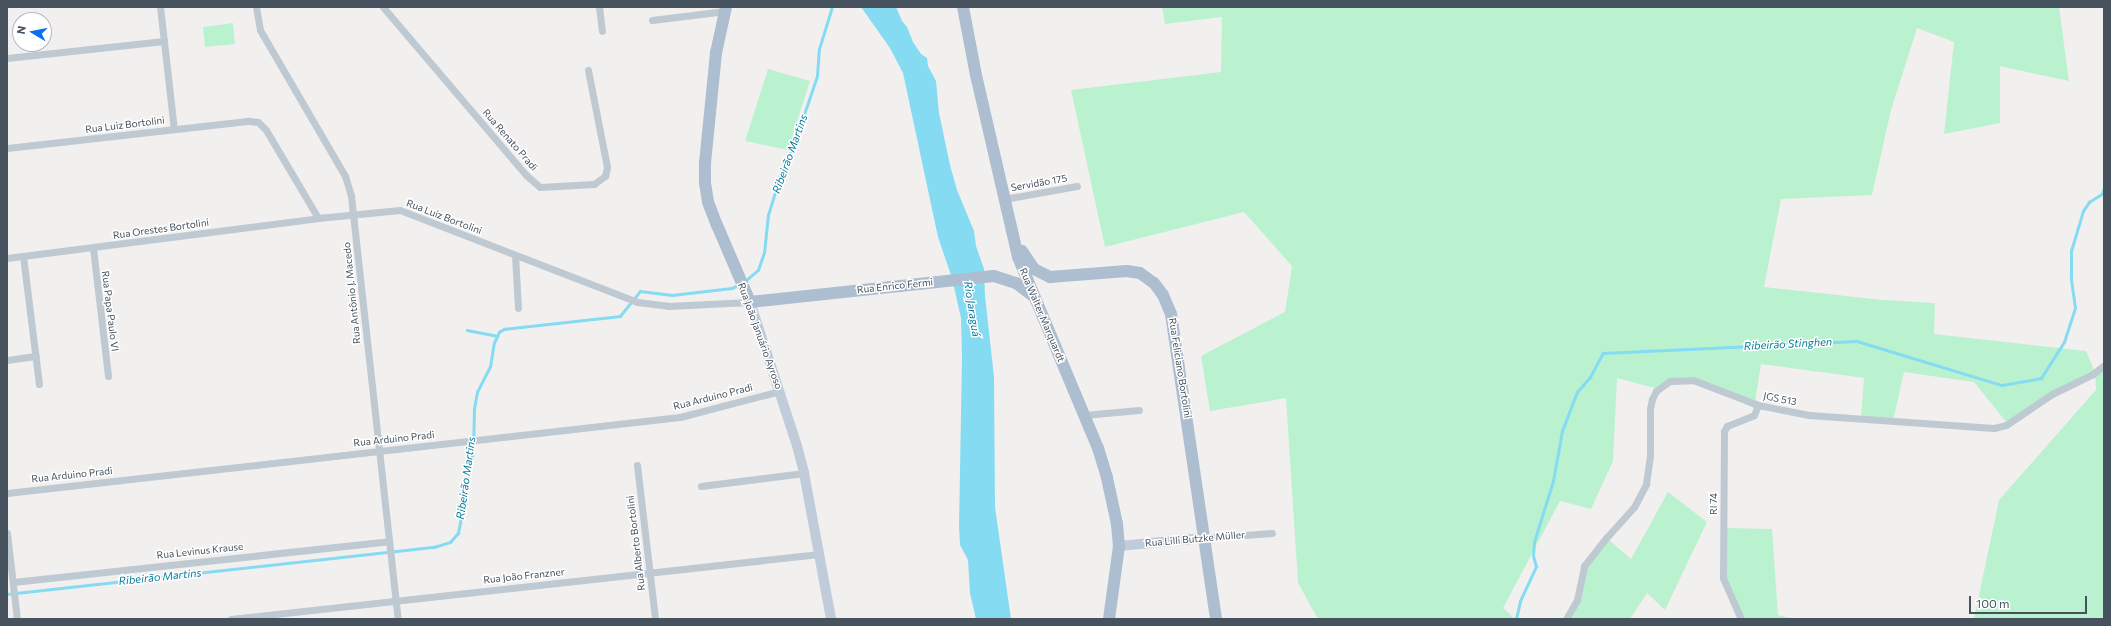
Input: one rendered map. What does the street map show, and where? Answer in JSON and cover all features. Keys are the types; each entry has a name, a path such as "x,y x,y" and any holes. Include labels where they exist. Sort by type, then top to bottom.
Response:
{"main road":[{"name":"Rua Walter Marquardt","path":"963,7 968,39 1004,199 1021,265 1084,415 1107,478 1117,524 1119,546 1109,619"},
{"name":"Rua João Januário Ayroso","path":"726,9 716,53 705,164 705,183 708,202 716,225 750,302 780,391 804,473 831,619"},
{"path":"1014,238 1030,265 1050,277 1040,284 1034,297"},
{"name":"Rua Feliciano Bortolini","path":"1050,277 1127,271 1140,273 1154,283 1163,295 1172,314 1216,619"},
{"name":"Rua Enrico Fermi","path":"750,302 992,276 1010,280 1034,297"},
{"name":"Rua Lilli Butzke Müller","path":"1119,546 1204,538"}],"street":[{"path":"160,7 174,129"},
{"name":"Rua Antônio J. Macedo","path":"256,7 260,30 345,176 354,214 398,619"},
{"name":"Rua Renato Pradi","path":"383,7 526,175 540,187 594,184 605,176 607,167 588,70"},
{"path":"599,7 602,31"},
{"path":"652,20 726,9"},
{"path":"7,58 164,41"},
{"name":"Rua Luiz Bortolini","path":"7,148 249,120 258,122 266,130 318,218 400,210 637,302 668,306 750,302"},
{"name":"Servidão 175","path":"1004,199 1077,186"},
{"name":"Rua Orestes Bortolini","path":"7,258 318,218"},
{"name":"Rua Papa Paulo VI","path":"93,248 108,376"},
{"path":"515,255 518,308"},
{"path":"23,256 39,384"},
{"path":"7,360 36,356"},
{"name":"JGS 513","path":"1566,619 1577,600 1584,566 1590,557 1634,507 1646,484 1650,454 1650,409 1656,391 1670,382 1693,380 1758,405 1809,415 1994,428 2006,425 2052,394 2093,374 2104,365"},
{"name":"Rua Arduino Pradi","path":"7,493 680,417 780,391"},
{"name":"RI 74","path":"1741,619 1723,578 1724,431 1727,426 1754,415 1758,405"},
{"path":"1084,415 1139,410"},
{"name":"Rua Alberto Bortolini","path":"637,465 655,619"},
{"path":"701,486 804,473"},
{"path":"7,533 17,619"},
{"name":"Rua Lilli Butzke Müller","path":"1204,538 1272,533"},
{"name":"Rua Levinus Krause","path":"13,585 389,544"},
{"name":"Rua João Franzner","path":"231,619 819,554"}],"green space":[{"path":"1162,7 2059,7 2069,81 2000,66 2000,123 1944,134 1954,42 1917,28 1891,110 1872,195 1781,199 1764,287 1883,300 1935,303 1934,334 2086,351 2095,372 2007,423 1974,382 1904,372 1893,421 1861,419 1864,378 1761,364 1754,408 1701,385 1684,382 1669,384 1658,389 1617,378 1613,461 1591,509 1560,501 1503,608 1515,619 1318,619 1298,583 1286,398 1210,411 1201,356 1285,312 1292,266 1244,212 1105,247 1071,90 1221,72 1222,17 1165,24"},
{"path":"233,23 235,44 205,47 203,27"},
{"path":"768,69 810,81 788,150 745,141"},
{"path":"2104,366 2104,619 1974,619 1999,500 2096,390 2095,372"},
{"path":"1668,492 1707,522 1665,610 1647,593 1630,619 1570,619 1580,602 1586,567 1608,539 1631,559"},
{"path":"1726,528 1772,529 1778,615 1793,619 1743,619 1726,579"}],"water":[{"name":"Rio Jaraguá","path":"861,7 896,7 913,42 921,54 927,58 928,66 936,81 939,113 950,165 957,190 974,231 976,246 984,269 985,296 994,377 995,507 1011,619 976,619 970,593 968,560 960,545 959,527 962,358 961,318 952,278 938,237 903,73 890,48"}],"waterway":[{"name":"Ribeirão Martins","path":"744,282 758,270 764,253 768,215 783,166 792,150 817,76 819,49 832,7"},
{"name":"Ribeirão Stinghen","path":"1516,619 1520,601 1536,567 1533,556 1534,542 1553,481 1562,431 1577,392 1590,377 1603,353 1857,341 2002,385 2041,378 2064,342 2075,308 2071,278 2071,251 2083,211 2089,202 2102,194 2104,188"},
{"name":"Ribeirão Martins","path":"7,594 434,547 450,542 458,533 461,517 473,450 474,409 477,392 490,367 494,343 499,332 504,329 620,316 640,291 672,295 732,288 738,285"},
{"path":"467,330 497,336"}]}
